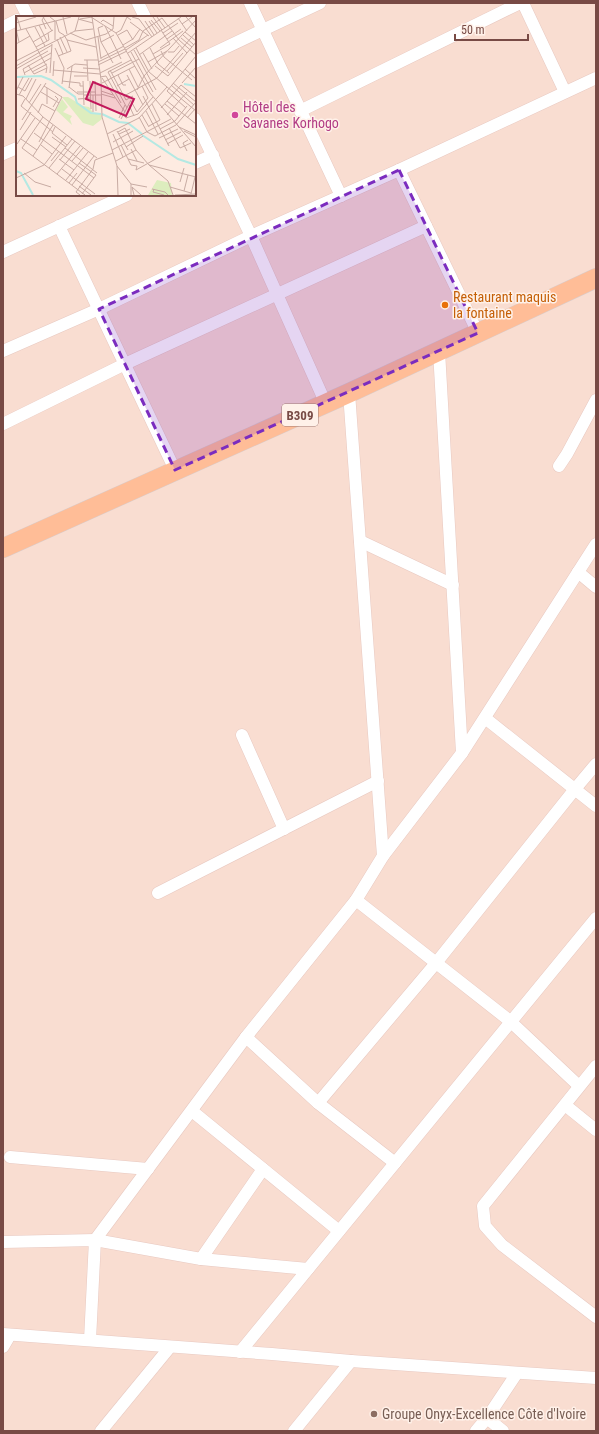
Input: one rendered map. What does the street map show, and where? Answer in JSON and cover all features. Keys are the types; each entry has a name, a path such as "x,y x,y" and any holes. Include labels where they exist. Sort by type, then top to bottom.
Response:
{"main road":[{"name":"B309","path":"3,548 175,470 326,404 596,278"}],"street":[{"path":"21,3 24,16"},
{"path":"138,3 144,16"},
{"path":"250,3 341,196"},
{"path":"196,62 320,3"},
{"path":"300,111 522,3 565,92"},
{"path":"3,27 16,21"},
{"path":"3,351 99,309 251,236 399,170 596,78"},
{"path":"196,121 251,236 326,404"},
{"path":"3,154 16,148"},
{"path":"196,163 213,155"},
{"path":"399,170 478,334"},
{"path":"3,252 125,196"},
{"path":"59,226 175,470"},
{"path":"3,424 125,364 426,226"},
{"path":"439,351 462,754"},
{"path":"349,393 383,856"},
{"path":"559,466 596,400"},
{"path":"360,541 453,585"},
{"path":"90,1340 95,1240 246,1037 356,900 383,856 462,754 596,544"},
{"path":"578,572 596,587"},
{"path":"485,718 596,806"},
{"path":"242,735 284,828"},
{"path":"318,1103 436,963 574,789 596,764"},
{"path":"158,893 378,781"},
{"path":"356,900 510,1021 579,1086"},
{"path":"240,1352 596,918"},
{"path":"246,1037 318,1103 395,1163"},
{"path":"596,1066 483,1206 485,1226 502,1245 596,1317"},
{"path":"565,1105 596,1130"},
{"path":"192,1110 339,1230"},
{"path":"10,1157 148,1169"},
{"path":"200,1259 263,1169"},
{"path":"3,1242 95,1240 200,1259 308,1269"},
{"path":"3,1347 6,1335 272,1354 351,1362 596,1378"},
{"path":"101,1431 170,1347"},
{"path":"294,1431 351,1362"},
{"path":"476,1431 487,1418 517,1373"},
{"path":"487,1418 503,1431"}],"highlighted area":[{"path":"399,170 478,333 175,470 99,309"}],"shaded area":[{"path":"3,3 596,3 596,1431 3,1431"}],"place":[{"name":"Hôtel des Savanes Korhogo","path":"235,115"},
{"name":"Restaurant maquis la fontaine","path":"445,305"},
{"name":"Groupe Onyx-Excellence Côte d'Ivoire","path":"374,1414"}]}
